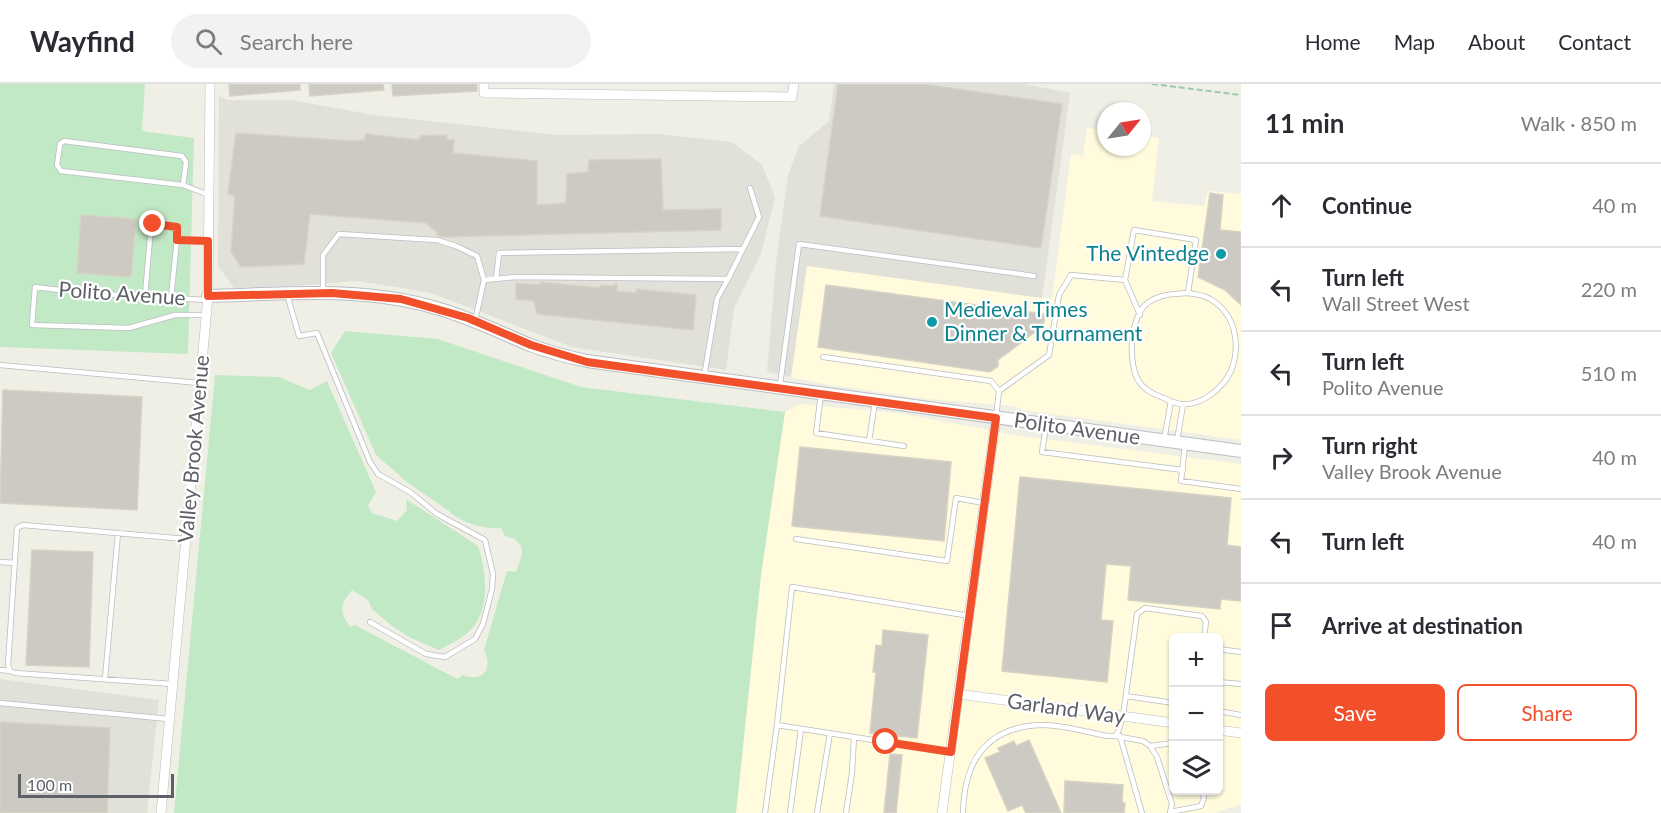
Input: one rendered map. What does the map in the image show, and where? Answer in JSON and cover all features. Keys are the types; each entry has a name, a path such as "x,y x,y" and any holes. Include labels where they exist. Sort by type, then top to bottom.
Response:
{"street":[{"name":"Valley Brook Avenue","path":"161,813 206,315 210,84"},
{"path":"484,88 792,97 794,84"},
{"name":"Polito Avenue","path":"207,298 322,293 366,294 401,299 435,307 556,354 587,362 1241,451"},
{"path":"942,813 996,418"},
{"name":"Garland Way","path":"958,694 1169,722"},
{"path":"1223,731 1241,733"}],"lane":[{"path":"183,185 186,162 182,156 64,141 60,144 57,165 61,171 183,185 209,195"},
{"path":"704,378 717,299 759,217 750,188"},
{"path":"145,296 152,226 156,223 177,227 171,298"},
{"path":"1140,315 1125,280 1134,230 1196,240 1188,292"},
{"path":"322,293 323,255 339,234 437,240 477,256 484,280 475,321"},
{"path":"177,240 208,241"},
{"path":"779,388 799,244 1034,276"},
{"path":"496,279 499,253 743,249"},
{"path":"999,391 1049,355 1059,295 1071,275 1125,280"},
{"path":"484,280 515,277 728,279"},
{"name":"Polito Avenue","path":"206,315 175,315 129,328 32,325 35,287 171,298 207,298"},
{"path":"1188,292 1210,299 1231,319 1237,337 1236,360 1226,382 1207,398 1183,405 1154,394 1140,383 1132,361 1132,341 1136,322 1146,303 1166,294 1188,292"},
{"path":"287,294 299,336 317,333 370,462 378,474 410,492 437,514 485,540 493,574 492,589 483,624 475,639 445,657 426,654 370,622"},
{"path":"823,357 991,381 999,391 996,418"},
{"path":"0,365 200,383"},
{"path":"821,394 816,433 904,446"},
{"path":"869,441 876,400"},
{"path":"1171,401 1175,442 1183,470 1181,481 1241,489"},
{"path":"1175,442 1183,405"},
{"path":"1046,425 1042,452 1183,470"},
{"path":"796,539 947,561 956,498 985,503"},
{"path":"10,671 8,665 18,528 23,525 186,539"},
{"path":"105,679 118,533"},
{"path":"0,562 15,563"},
{"path":"765,813 792,587 970,616"},
{"path":"1142,813 1117,736 1123,716 1137,614 1145,608 1202,616 1206,622 1205,633"},
{"path":"1223,650 1241,652"},
{"path":"0,670 172,684"},
{"path":"1223,682 1241,684"},
{"path":"1126,696 1169,702"},
{"path":"0,703 169,719"},
{"path":"1223,712 1241,715"},
{"path":"963,813 973,761 997,735 1016,727 1044,725 1143,741 1150,746 1157,757 1172,804 1170,813 1201,806 1203,795"},
{"path":"777,726 951,752"},
{"path":"790,813 801,729"},
{"path":"817,813 830,734"},
{"path":"846,813 854,737"},
{"path":"1150,746 1169,744"}],"path":[{"path":"1152,84 1241,95"}],"shaded area":[{"path":"834,84 1024,84 1070,93 1042,298 807,266 791,377 767,372 776,263 788,175 799,146 829,121"},
{"path":"219,96 227,100 291,100 374,115 557,135 658,134 732,142 762,165 775,197 761,254 734,308 726,370 572,347 431,293 402,288 358,281 234,288 218,266"},
{"path":"1087,128 1097,129 1097,156 1151,156 1151,137 1159,138 1152,201 1204,206 1208,191 1241,194 1241,440 1023,410 1014,406 927,399 823,384 791,377 806,265 1052,299 1071,154 1083,156"},
{"path":"800,404 898,413 1021,436 1241,464 1241,804 1214,813 736,813 761,575 785,412"},
{"path":"0,679 159,700 147,813 0,813"}],"green space":[{"path":"0,84 145,84 142,131 194,138 188,354 0,347"},
{"path":"345,331 438,339 581,387 785,412 761,575 736,813 174,813 215,375 279,377 310,390 327,381 376,492 368,506 372,513 397,521 407,510 406,499 478,546 485,575 483,606 475,625 463,636 439,650 411,638 391,625 372,609 368,600 352,590 342,608 346,621 350,627 355,625 457,679 463,675 476,677 485,672 487,668 487,657 484,650 507,571 516,572 522,555 521,546 515,539 505,536 501,528 481,526 459,519 407,482 376,455 331,353"}],"building":[{"path":"229,84 300,84 300,90 230,96"},
{"path":"309,84 383,84 384,90 310,96"},
{"path":"392,84 477,84 477,91 393,96"},
{"path":"838,84 923,84 1062,104 1041,248 820,216"},
{"path":"236,133 351,141 364,140 366,134 420,140 420,136 447,135 447,140 454,140 453,153 537,161 537,205 566,203 567,174 588,172 589,160 661,159 663,210 721,209 721,230 442,237 426,223 310,214 304,264 241,267 231,252 235,196 228,194"},
{"name":"The Vintedge","path":"1210,193 1223,195 1220,230 1241,232 1241,305 1225,290 1198,277"},
{"path":"81,215 136,219 131,277 77,273"},
{"path":"541,282 600,288 601,285 617,284 617,291 636,293 636,289 696,295 693,330 537,314 534,301 516,299 516,283 540,285"},
{"name":"Medieval Times Dinner & Tournament","path":"826,285 1045,314 1043,330 1039,329 998,360 998,366 990,372 818,347"},
{"path":"3,390 142,397 137,510 0,503"},
{"path":"800,447 951,462 944,541 792,526"},
{"path":"1020,477 1231,498 1227,545 1241,547 1241,601 1221,599 1220,609 1128,600 1131,566 1106,564 1101,620 1113,621 1107,682 1002,671"},
{"path":"32,550 93,552 89,667 26,665"},
{"path":"883,630 928,635 917,738 870,733 876,672 873,672 876,645 882,646"},
{"path":"0,722 110,728 107,813 0,813"},
{"path":"1029,740 1061,813 1026,813 1022,805 1008,811 985,758 1000,752 998,748 1014,741 1016,746"},
{"path":"890,754 902,755 896,813 884,813"},
{"path":"1065,781 1123,785 1124,813 1064,813"}],"place":[{"name":"The Vintedge","path":"1221,254"},
{"name":"Medieval Times Dinner & Tournament","path":"932,322"}],"route":[{"path":"153,224 177,227 177,240 208,241 208,296 332,293 366,294 401,299 468,318 531,345 587,362 996,418 951,752 886,742"}]}
